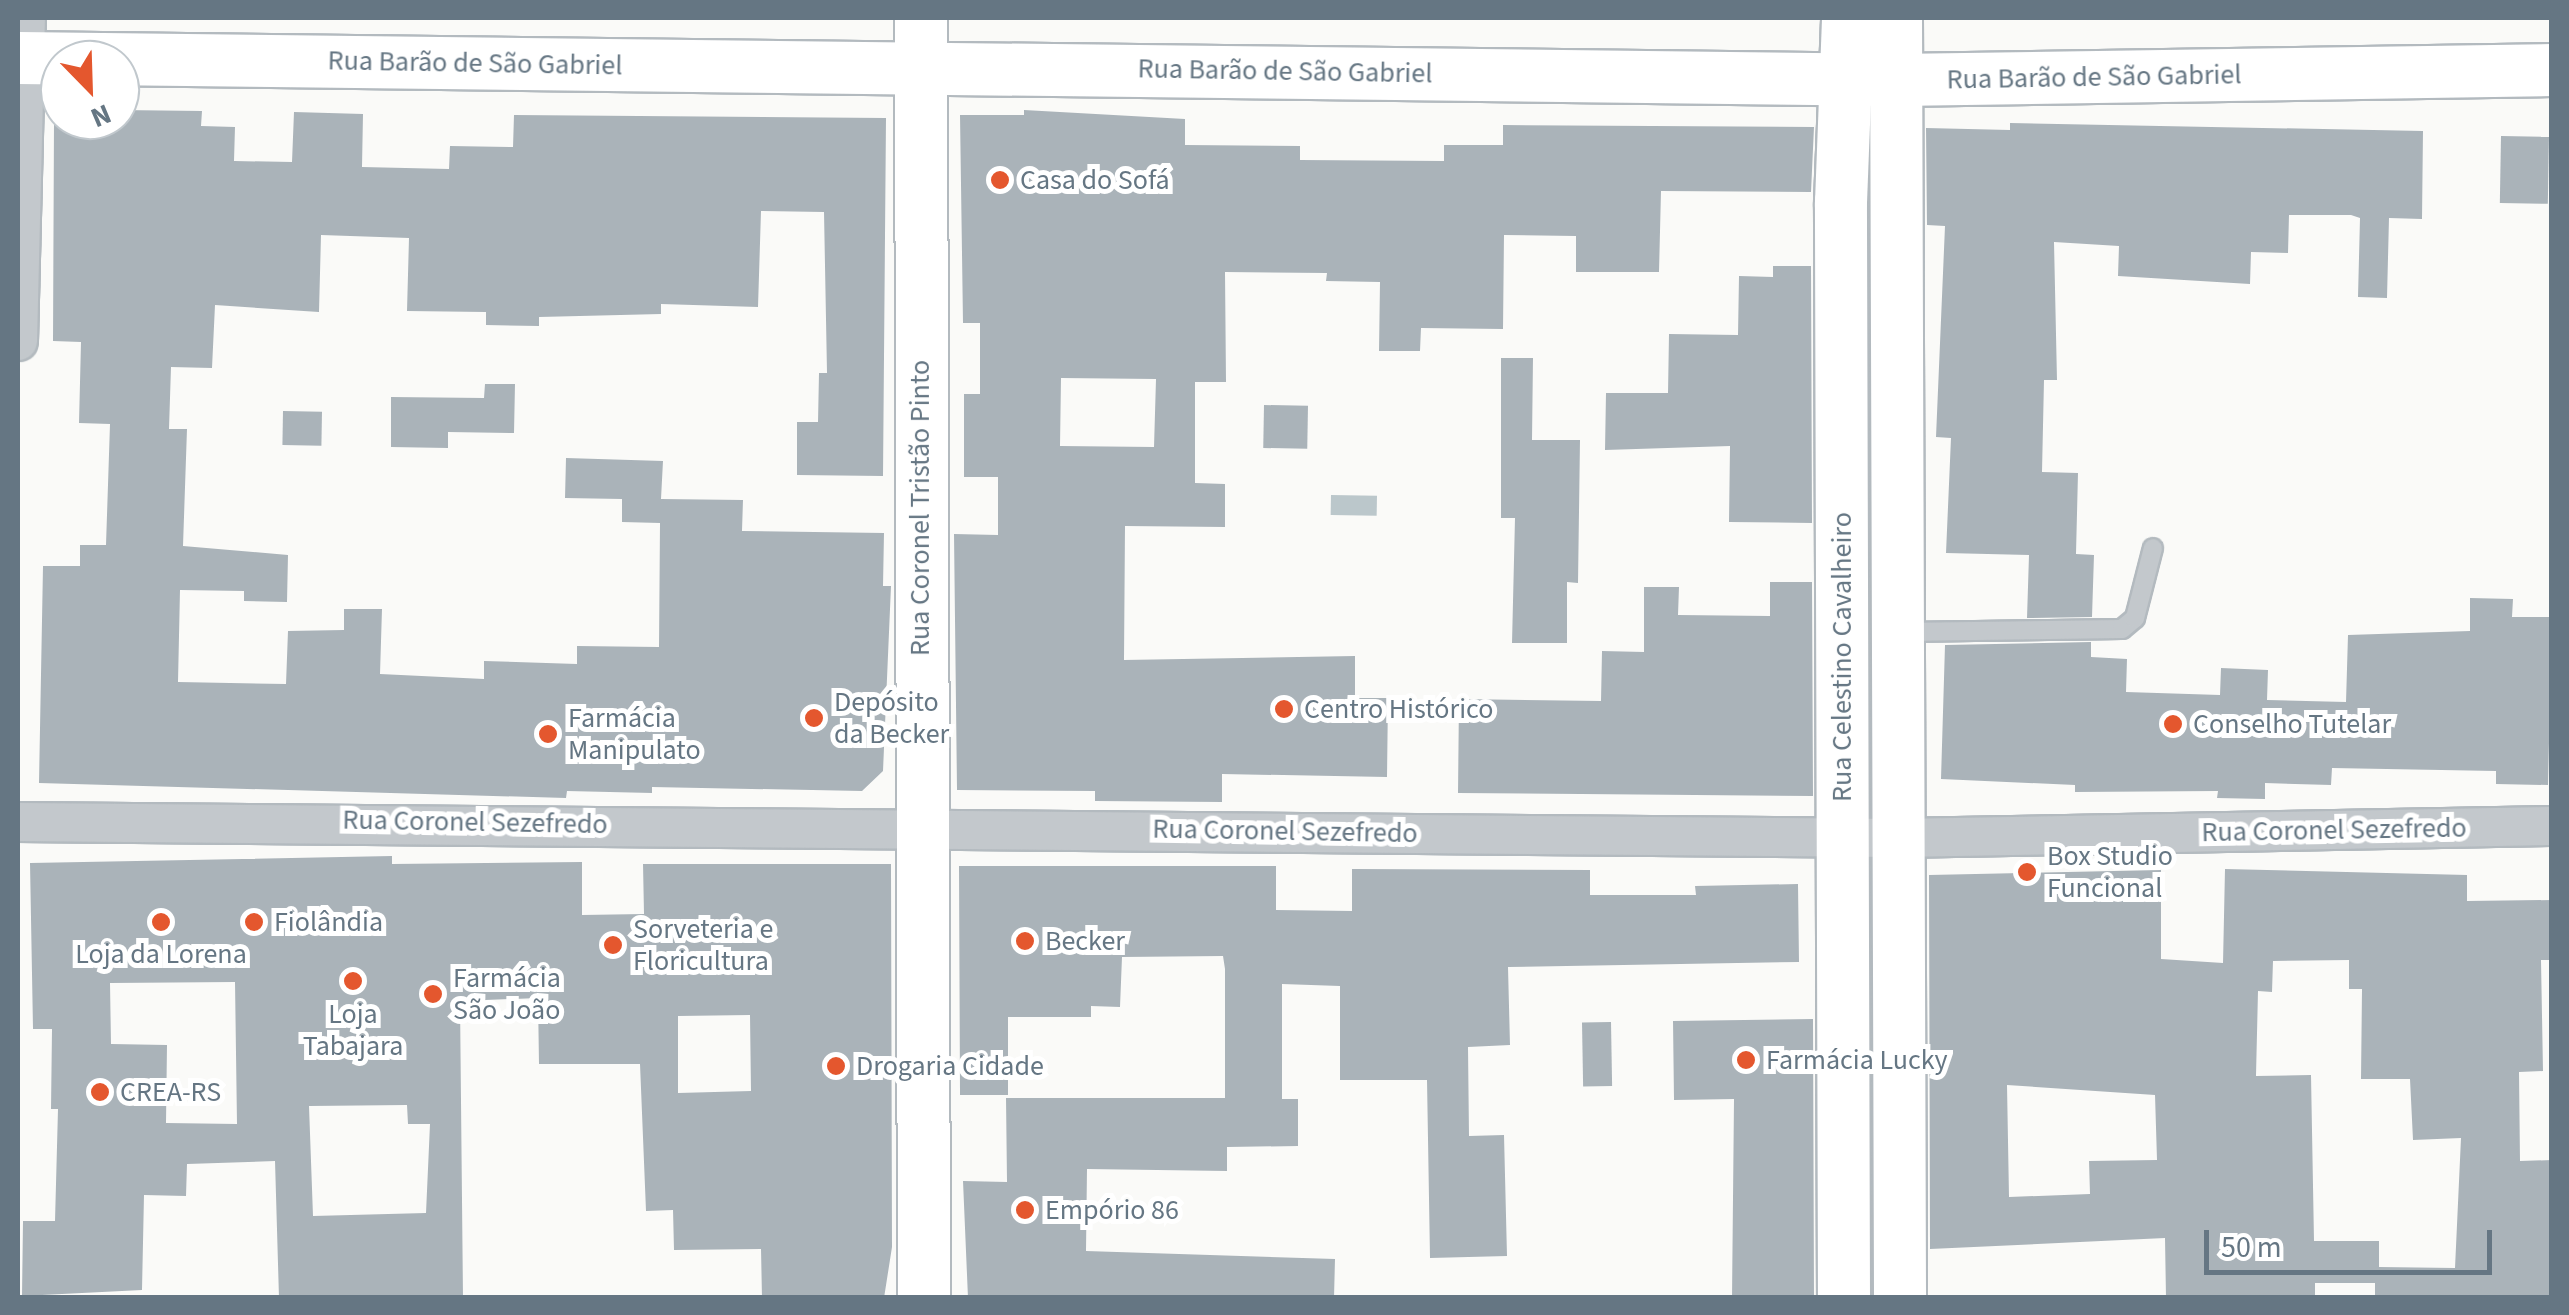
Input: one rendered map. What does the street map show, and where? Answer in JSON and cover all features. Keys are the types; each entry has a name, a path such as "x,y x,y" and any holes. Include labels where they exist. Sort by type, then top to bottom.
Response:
{"main road":[{"name":"Rua Celestino Cavalheiro","path":"1848,18 1873,79 1896,632 1900,1298"},
{"name":"Rua Celestino Cavalheiro","path":"1844,1298 1841,202 1873,79 1896,18"},
{"name":"Rua Barão de São Gabriel","path":"23,45 921,42 1873,79 2552,70"},
{"name":"Rua Coronel Tristão Pinto","path":"921,42 924,1298"}],"street":[{"path":"18,341 23,45"},
{"name":"Rua Coronel Sezefredo","path":"18,822 1898,838 2552,826"}],"lane":[{"path":"1896,632 2122,629 2135,618 2153,548"}],"shaded area":[{"path":"1863,171 1875,171 1875,772 1863,772"},
{"path":"1331,495 1377,496 1377,516 1331,515"},
{"path":"1864,914 1876,914 1876,1297 1864,1297"}],"building":[{"path":"140,110 202,111 201,126 235,127 234,161 292,162 294,112 363,114 362,167 449,169 450,146 513,147 514,115 886,118 883,476 797,475 797,422 818,422 819,373 827,373 824,212 761,211 758,307 661,304 661,314 539,317 539,326 486,325 486,312 407,311 409,238 321,235 319,312 215,305 212,368 171,367 169,429 187,429 183,546 288,555 287,602 244,601 244,591 180,590 178,682 286,684 288,631 344,630 344,609 382,609 380,674 484,679 484,661 577,664 577,646 659,647 660,523 622,522 622,499 565,498 566,458 663,461 661,499 743,500 742,531 884,533 883,586 891,586 883,771 862,791 652,787 652,793 567,791 566,798 39,783 43,566 80,566 80,545 106,545 110,424 79,423 81,342 53,341 54,140 140,140"},
{"path":"1024,110 1185,119 1185,145 1300,146 1300,160 1444,161 1444,145 1503,145 1503,125 1814,127 1811,192 1661,191 1659,272 1576,272 1576,236 1504,235 1503,329 1421,328 1420,351 1379,351 1380,282 1326,281 1327,273 1225,272 1226,382 1195,382 1195,483 1225,484 1225,527 1125,526 1124,660 1355,656 1355,698 1388,698 1387,777 1222,774 1222,802 1095,801 1095,791 957,790 954,534 998,535 998,477 964,477 964,394 980,394 980,323 963,323 960,115 1024,115","holes":["1061,378 1156,379 1154,447 1060,446"]},
{"path":"2010,123 2423,131 2422,219 2389,218 2387,298 2358,297 2360,218 2351,215 2289,215 2288,253 2251,252 2250,284 2118,276 2119,246 2054,242 2057,380 2044,380 2042,472 2078,473 2076,554 2094,555 2092,617 2027,618 2029,555 1946,553 1951,438 1936,437 1945,226 1927,225 1926,128 2010,130"},
{"path":"2501,136 2549,137 2548,204 2500,203"},
{"path":"1773,266 1811,266 1812,523 1729,522 1730,446 1605,450 1606,393 1668,393 1669,334 1738,335 1739,276 1773,277"},
{"path":"1501,358 1533,358 1532,440 1580,440 1578,583 1567,582 1567,643 1512,643 1515,518 1501,518"},
{"path":"485,384 515,384 514,433 448,432 448,448 391,447 391,397 484,398"},
{"path":"1264,405 1308,406 1307,449 1263,448"},
{"path":"283,411 322,412 321,446 282,445"},
{"path":"1770,582 1812,582 1813,796 1458,793 1459,699 1601,701 1602,651 1644,652 1644,587 1679,587 1678,615 1770,616"},
{"path":"2470,598 2513,599 2512,617 2552,617 2548,785 2496,784 2496,771 2332,768 2331,785 2265,783 2265,799 2217,798 2218,791 2075,792 2075,785 1941,779 1945,645 2091,642 2091,657 2127,659 2126,692 2220,695 2221,668 2268,670 2267,700 2346,702 2348,635 2470,631"},
{"path":"392,856 392,864 582,862 582,915 644,914 643,864 891,864 892,1247 884,1298 762,1298 761,1249 674,1250 673,1210 646,1211 640,1064 539,1064 538,998 460,1001 463,1298 279,1298 275,1161 187,1164 186,1196 144,1195 142,1290 22,1296 23,1221 55,1221 58,1109 51,1109 52,1029 33,1029 30,863","holes":["235,982 237,1124 166,1123 167,1045 111,1044 110,983","750,1015 751,1091 678,1093 678,1016","407,1105 408,1124 430,1124 426,1213 313,1216 309,1106"]},
{"path":"959,866 1276,866 1276,910 1352,911 1352,869 1590,870 1590,895 1696,895 1695,886 1798,884 1799,962 1508,967 1510,1045 1468,1047 1469,1136 1504,1135 1507,1256 1430,1258 1427,1080 1340,1080 1340,986 1282,984 1282,1099 1298,1099 1298,1146 1227,1147 1227,1171 1087,1169 1086,1251 1335,1259 1334,1298 968,1298 963,1181 1007,1182 1006,1098 1225,1098 1225,969 1223,956 1122,957 1120,1007 1091,1006 1091,1017 1008,1017 1008,1095 960,1095"},
{"path":"2225,869 2467,875 2467,901 2552,900 2552,960 2541,960 2543,1071 2519,1072 2520,1161 2552,1160 2552,1298 2375,1298 2375,1283 2315,1283 2315,1298 2166,1298 2165,1238 1930,1249 1929,875 2161,870 2161,959 2223,963","holes":["2349,960 2349,989 2362,989 2361,1079 2410,1079 2413,1140 2461,1138 2455,1268 2379,1267 2379,1241 2314,1241 2311,1075 2256,1076 2258,991 2272,992 2273,961","2007,1085 2155,1095 2157,1160 2089,1161 2090,1194 2009,1197"]},
{"path":"1813,1019 1814,1298 1732,1298 1734,1099 1674,1100 1673,1021"},
{"path":"1611,1022 1612,1086 1583,1086 1582,1023"}],"place":[{"name":"Casa do Sofá","path":"1000,180"},
{"name":"Centro Histórico","path":"1284,709"},
{"name":"Depósito da Becker","path":"814,718"},
{"name":"Conselho Tutelar","path":"2173,724"},
{"name":"Farmácia Manipulato","path":"548,734"},
{"name":"Box Studio Funcional","path":"2027,872"},
{"name":"Loja da Lorena","path":"161,922"},
{"name":"Fiolândia","path":"254,922"},
{"name":"Becker","path":"1025,941"},
{"name":"Sorveteria e Floricultura","path":"613,945"},
{"name":"Loja Tabajara","path":"353,981"},
{"name":"Farmácia São João","path":"433,994"},
{"name":"Farmácia Lucky","path":"1746,1060"},
{"name":"Drogaria Cidade","path":"836,1066"},
{"name":"CREA-RS","path":"100,1092"},
{"name":"Empório 86","path":"1025,1210"}]}
